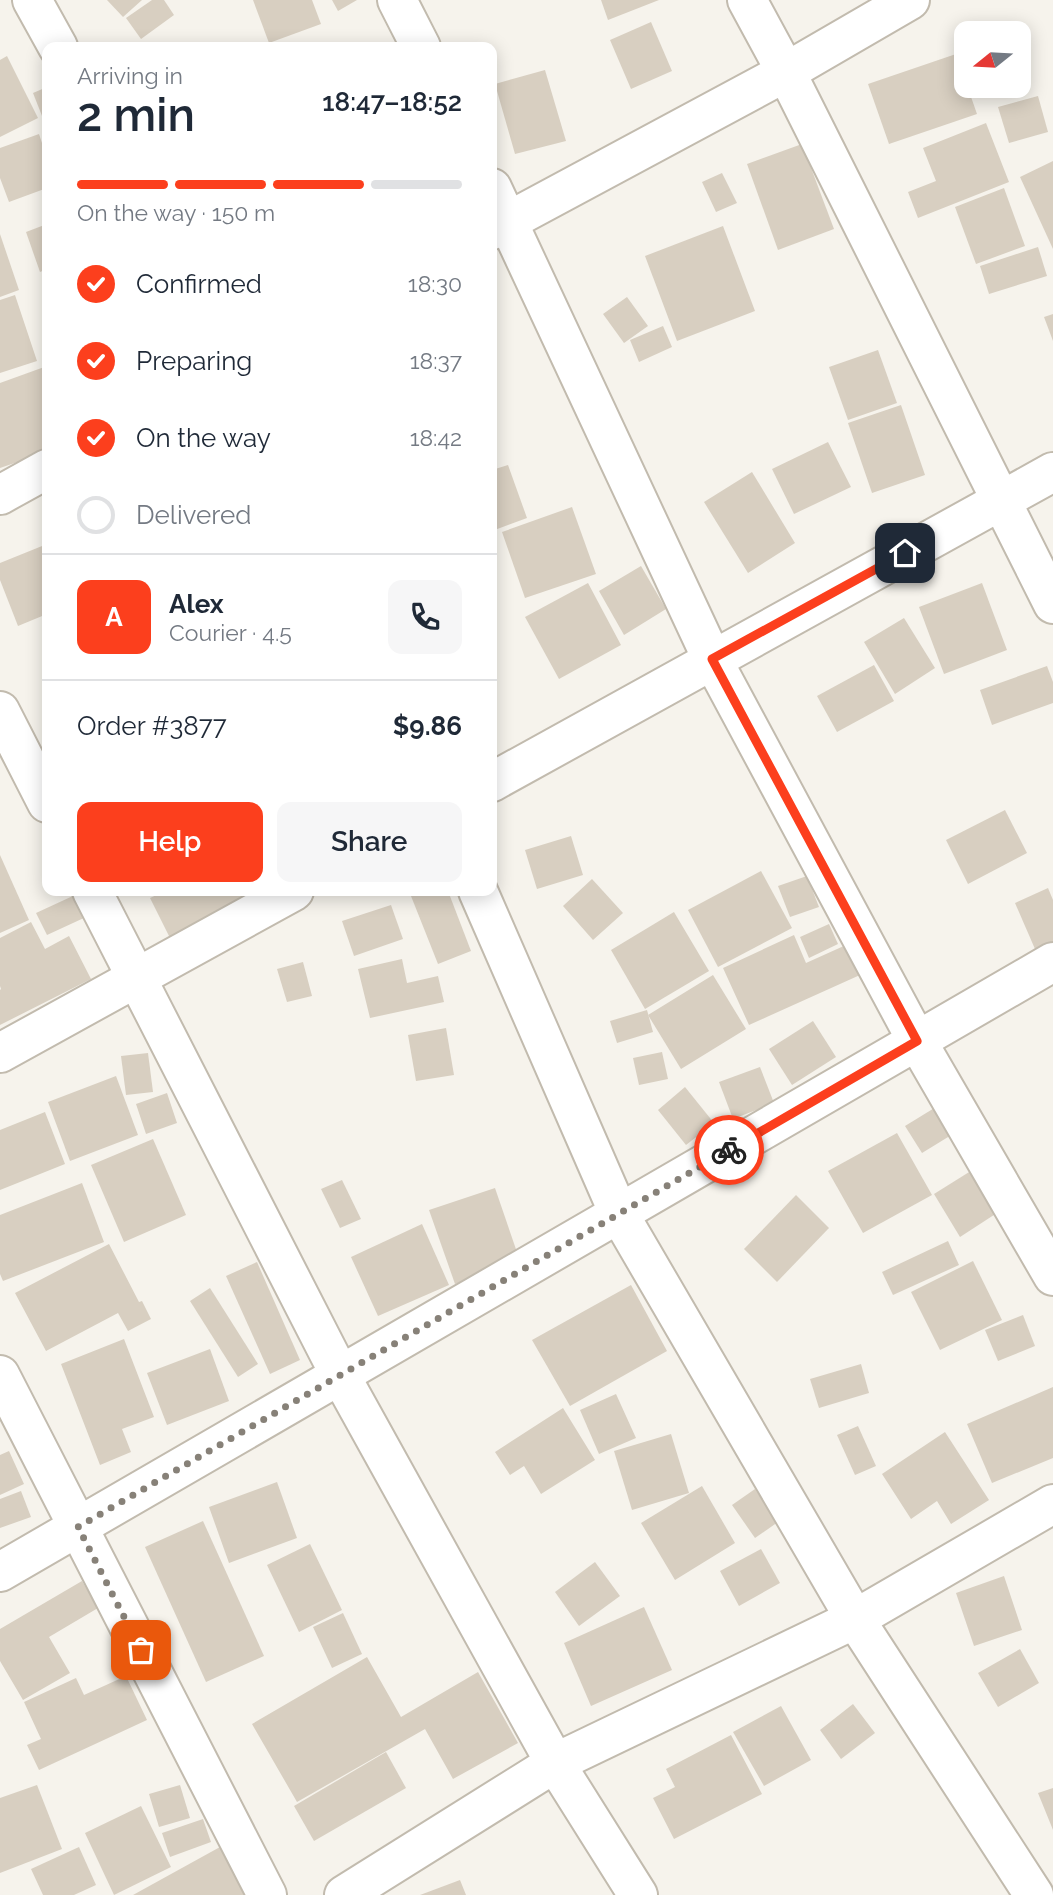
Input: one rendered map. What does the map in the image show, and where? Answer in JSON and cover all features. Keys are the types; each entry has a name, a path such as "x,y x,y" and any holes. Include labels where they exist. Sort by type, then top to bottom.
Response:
{"street":[{"path":"33,0 55,42"},
{"path":"397,0 418,42"},
{"path":"747,0 786,72 1053,604"},
{"path":"910,0 786,72 500,226 712,659 917,1041 1053,1276"},
{"path":"0,495 42,472"},
{"path":"497,779 1053,472"},
{"path":"0,711 42,793"},
{"path":"95,896 340,1375 555,1763 638,1895"},
{"path":"0,1053 285,896"},
{"path":"480,896 619,1214 855,1619 1033,1888"},
{"path":"0,1572 1053,962"},
{"path":"0,1375 267,1895"},
{"path":"344,1895 555,1763 855,1619 1053,1504"}],"building":[{"path":"107,0 142,0 123,17"},
{"path":"152,0 164,0 174,15 141,39 126,18"},
{"path":"253,0 312,0 321,24 269,42"},
{"path":"332,0 357,0 338,11"},
{"path":"601,0 659,0 608,20"},
{"path":"651,22 672,71 631,89 610,40"},
{"path":"954,55 954,98 971,98 977,114 889,144 868,84"},
{"path":"7,56 38,118 0,137 0,60"},
{"path":"545,70 566,141 515,154 497,83"},
{"path":"42,89 42,116 33,93"},
{"path":"1038,96 1048,132 1009,143 998,107"},
{"path":"986,123 1009,182 918,218 908,192 936,181 923,148"},
{"path":"39,134 42,143 42,190 9,202 0,178 0,148"},
{"path":"802,144 834,229 778,250 747,164"},
{"path":"1053,161 1053,249 1020,177"},
{"path":"722,173 737,203 716,212 702,182"},
{"path":"1004,188 1025,246 976,264 955,207"},
{"path":"42,226 40,272 26,232"},
{"path":"723,226 755,311 677,341 645,256"},
{"path":"0,234 19,290 0,297"},
{"path":"1038,247 1047,276 989,294 980,266"},
{"path":"15,295 37,361 0,373 0,300"},
{"path":"627,297 648,326 624,343 603,314"},
{"path":"1053,314 1053,341 1044,317"},
{"path":"663,326 672,347 639,362 630,340"},
{"path":"878,350 897,403 848,420 829,367"},
{"path":"42,368 42,454 0,468 0,383"},
{"path":"901,405 925,475 872,493 848,423"},
{"path":"828,442 851,487 794,514 772,469"},
{"path":"508,465 527,518 497,529 497,468"},
{"path":"752,472 795,543 748,573 704,502"},
{"path":"572,507 596,574 525,598 502,532"},
{"path":"42,546 42,616 18,626 0,580 0,563"},
{"path":"641,566 666,609 624,635 599,591"},
{"path":"588,583 621,645 559,679 525,617"},
{"path":"982,583 1007,650 944,674 919,607"},
{"path":"904,618 935,668 895,694 864,642"},
{"path":"874,665 894,701 837,732 817,696"},
{"path":"1047,666 1053,682 1053,703 992,725 980,690"},
{"path":"1005,810 1027,853 968,884 946,840"},
{"path":"571,836 583,875 537,889 525,850"},
{"path":"0,855 29,920 0,933"},
{"path":"761,871 792,928 718,967 688,910"},
{"path":"807,876 819,907 790,917 778,886"},
{"path":"592,879 623,913 593,940 563,906"},
{"path":"1048,888 1053,900 1053,941 1035,949 1015,903"},
{"path":"76,896 86,917 47,935 36,913"},
{"path":"255,896 261,908 177,952 150,898"},
{"path":"411,896 450,896 471,951 438,964"},
{"path":"391,905 403,939 354,956 342,921"},
{"path":"674,912 709,971 645,1009 611,950"},
{"path":"31,922 45,949 69,936 91,979 0,1025 0,938"},
{"path":"829,924 838,944 809,958 800,937"},
{"path":"794,935 806,963 846,945 860,975 749,1025 723,968"},
{"path":"402,959 407,983 438,976 444,1002 370,1018 358,969"},
{"path":"303,962 312,996 287,1002 277,969"},
{"path":"713,975 746,1029 681,1069 648,1015"},
{"path":"647,1010 653,1032 617,1043 610,1021"},
{"path":"813,1021 836,1057 792,1085 769,1049"},
{"path":"446,1028 454,1075 416,1081 408,1035"},
{"path":"662,1052 668,1079 639,1085 633,1058"},
{"path":"148,1053 153,1092 126,1095 121,1056"},
{"path":"760,1067 774,1103 733,1119 719,1082"},
{"path":"116,1076 138,1135 70,1161 48,1102"},
{"path":"685,1087 714,1123 686,1145 658,1110"},
{"path":"167,1093 177,1123 146,1134 136,1104"},
{"path":"936,1107 953,1134 922,1153 905,1126"},
{"path":"45,1112 65,1164 0,1190 0,1130"},
{"path":"897,1133 932,1195 863,1233 828,1171"},
{"path":"153,1139 186,1215 124,1242 91,1165"},
{"path":"974,1169 1000,1211 960,1237 934,1194"},
{"path":"342,1180 361,1219 340,1228 321,1189"},
{"path":"82,1183 104,1242 3,1281 0,1274 0,1215"},
{"path":"495,1188 520,1261 455,1284 429,1210"},
{"path":"796,1195 829,1228 777,1282 744,1249"},
{"path":"422,1224 449,1285 378,1316 351,1257"},
{"path":"948,1241 959,1265 893,1295 882,1272"},
{"path":"109,1244 139,1302 142,1301 151,1319 128,1331 118,1313 46,1351 15,1293"},
{"path":"973,1261 1002,1320 940,1350 911,1292"},
{"path":"257,1262 300,1360 270,1374 226,1276"},
{"path":"631,1285 667,1351 570,1406 532,1340"},
{"path":"210,1288 258,1364 238,1377 190,1301"},
{"path":"1023,1315 1035,1346 998,1361 985,1330"},
{"path":"124,1339 154,1417 122,1429 131,1452 100,1465 61,1364"},
{"path":"210,1349 229,1401 167,1425 147,1373"},
{"path":"861,1364 869,1393 819,1408 810,1379"},
{"path":"1053,1387 1053,1458 992,1483 967,1424"},
{"path":"616,1394 636,1438 599,1454 580,1410"},
{"path":"563,1408 595,1460 541,1494 524,1466 510,1475 495,1452"},
{"path":"858,1426 876,1466 855,1475 837,1435"},
{"path":"945,1432 989,1500 951,1524 937,1501 911,1519 882,1474"},
{"path":"671,1434 689,1493 632,1510 614,1451"},
{"path":"9,1451 24,1484 0,1495 0,1455"},
{"path":"277,1482 297,1538 229,1563 209,1507"},
{"path":"702,1486 735,1543 675,1580 641,1523"},
{"path":"755,1489 778,1522 755,1538 732,1505"},
{"path":"21,1491 31,1517 0,1528 0,1499"},
{"path":"203,1521 264,1656 206,1682 145,1547"},
{"path":"310,1544 342,1610 299,1632 267,1565"},
{"path":"761,1549 780,1583 739,1606 720,1571"},
{"path":"595,1562 620,1596 579,1626 555,1592"},
{"path":"1004,1576 1022,1630 974,1646 956,1593"},
{"path":"82,1581 98,1608 49,1637 70,1673 23,1700 0,1661 0,1629"},
{"path":"644,1607 672,1670 591,1706 564,1643"},
{"path":"343,1613 362,1654 332,1668 313,1627"},
{"path":"1020,1649 1039,1683 998,1707 978,1673"},
{"path":"367,1657 401,1717 478,1672 518,1743 453,1779 425,1729 297,1802 252,1724"},
{"path":"126,1676 147,1720 39,1770 27,1745 41,1739 24,1702 76,1678 84,1695"},
{"path":"853,1704 875,1733 841,1759 820,1730"},
{"path":"781,1706 811,1760 764,1786 733,1732"},
{"path":"731,1735 762,1794 674,1839 653,1798 675,1787 666,1769"},
{"path":"386,1752 406,1788 314,1841 294,1806"},
{"path":"37,1785 62,1849 0,1873 0,1798"},
{"path":"180,1785 190,1818 159,1827 149,1794"},
{"path":"1053,1788 1053,1830 1038,1793"},
{"path":"141,1806 171,1867 114,1895 85,1833"},
{"path":"203,1819 211,1842 170,1857 162,1833"},
{"path":"79,1847 96,1885 74,1895 43,1895 31,1869"},
{"path":"220,1847 246,1895 133,1895"},
{"path":"460,1880 466,1895 420,1895"}],"way so far":[{"path":"141,1650 78,1527 729,1150"}],"route":[{"path":"729,1150 917,1041 712,659 905,553"}]}
